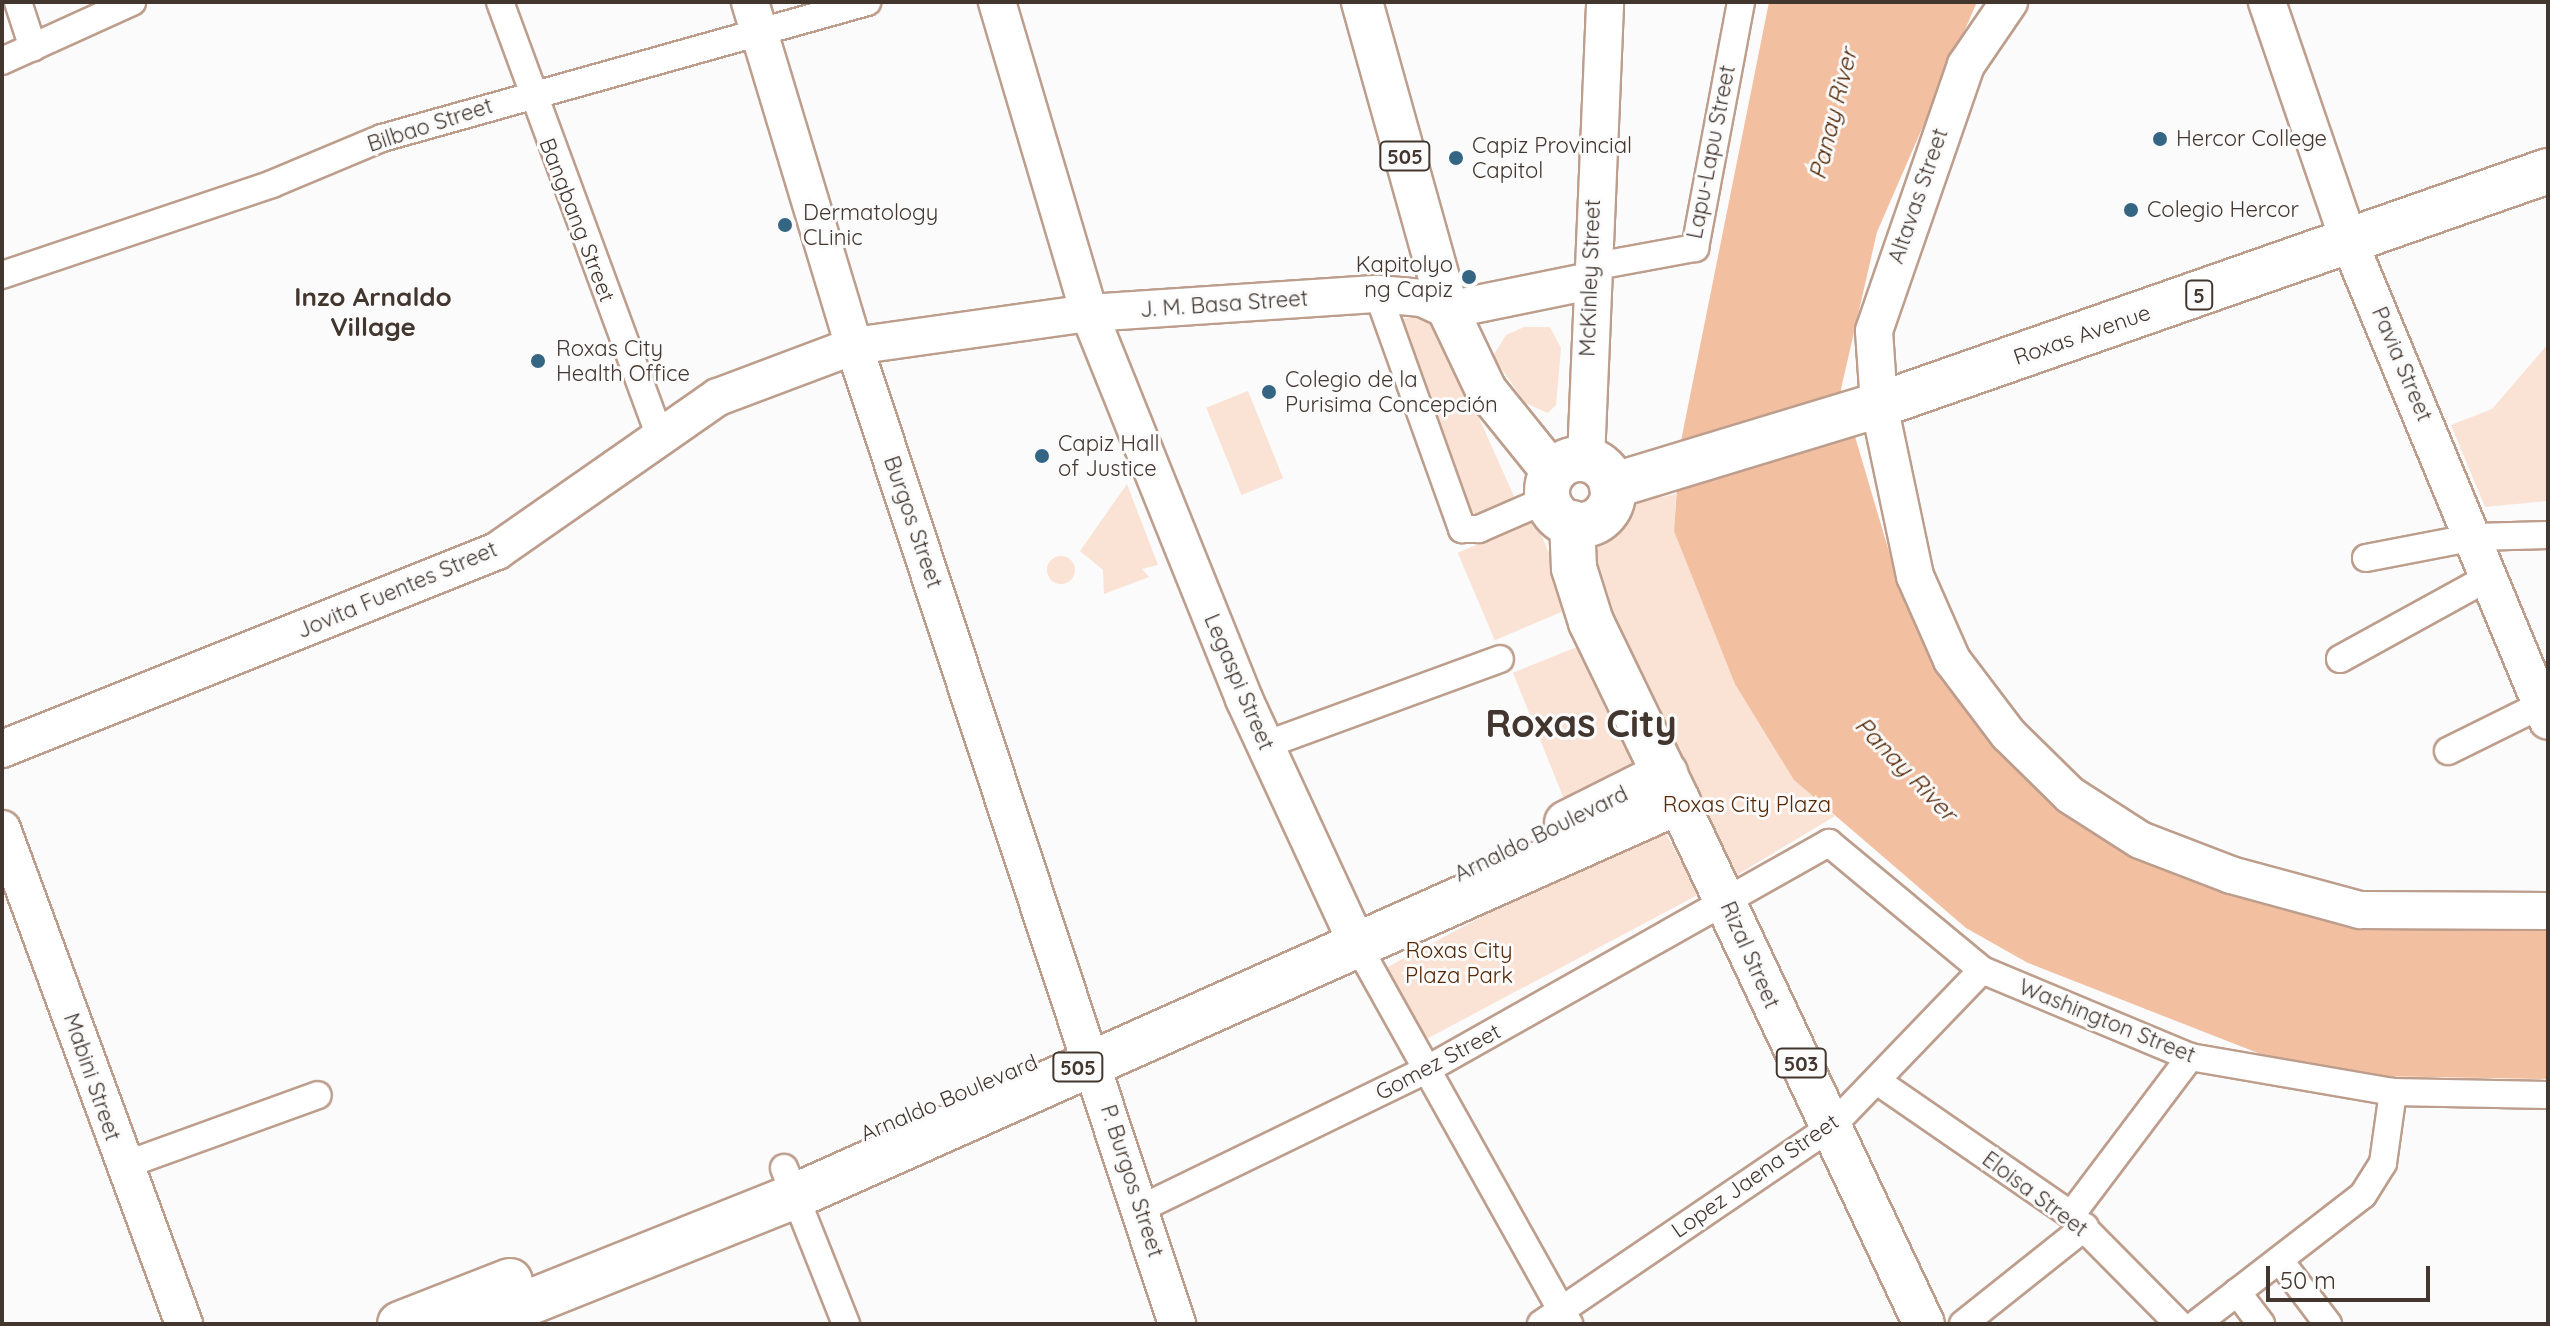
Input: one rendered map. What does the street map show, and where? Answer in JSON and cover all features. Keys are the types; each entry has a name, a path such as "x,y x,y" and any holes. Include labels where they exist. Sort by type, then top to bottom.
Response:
{"highway":[{"name":"Roxas Avenue","path":"1574,488 1666,468 1864,409 2350,244 2548,171"},
{"path":"1574,488 1574,568 1591,622 1672,788"},
{"name":"Arnaldo Boulevard","path":"475,1324 1090,1049 1353,937 1672,788"},
{"name":"Arnaldo Boulevard","path":"400,1324 790,1182"}],"main road":[{"name":"505","path":"1362,2 1448,310 1486,390 1574,488"},
{"name":"Rizal Street","path":"1672,788 1924,1324"}],"street":[{"path":"18,2 33,48"},
{"path":"2,61 132,2"},
{"name":"Bangbang Street","path":"500,2 530,93 659,435"},
{"name":"Bilbao Street","path":"2,275 755,19 867,2"},
{"name":"Legaspi Street","path":"997,2 1089,313 1265,745 1353,937 1557,1319"},
{"name":"McKinley Street","path":"1574,488 1591,274 1605,2"},
{"name":"Lapu-Lapu Street","path":"1591,274 1695,248 1741,2"},
{"name":"Altavas Street","path":"2009,2 1966,65 1915,199 1874,331 1864,409 1915,576 1952,660 2008,734 2070,795 2153,845 2360,910 2548,911"},
{"name":"Pavia Street","path":"2267,2 2350,244 2546,712"},
{"name":"Burgos Street","path":"755,19 854,346 1090,1049"},
{"path":"1448,310 1591,274"},
{"path":"1378,294 1462,529 1479,529 1574,488"},
{"name":"J. M. Basa Street","path":"854,346 1089,313 1378,294 1422,298 1448,310"},
{"name":"Jovita Fuentes Street","path":"2,749 497,551 659,435 718,397 854,346"},
{"path":"2366,558 2475,537 2548,535"},
{"path":"2340,659 2491,576"},
{"path":"1265,745 1500,659"},
{"path":"2448,751 2546,712"},
{"name":"Mabini Street","path":"2,829 122,1166 184,1324"},
{"name":"Washington Street","path":"1728,906 1829,843 1982,970 2190,1057 2393,1092 2548,1095"},
{"name":"Gomez Street","path":"1142,1208 1424,1071 1728,906"},
{"name":"Lopez Jaena Street","path":"1557,1319 1832,1126 1982,970"},
{"name":"P. Burgos Street","path":"1090,1049 1177,1324"},
{"path":"1963,1324 2078,1221 2190,1057"},
{"name":"Eloisa Street","path":"1877,1081 2078,1221 2179,1324"},
{"path":"2196,1324 2281,1262 2363,1195 2383,1163 2393,1092"},
{"path":"122,1166 318,1095"},
{"path":"790,1182 846,1324"},
{"path":"2281,1262 2328,1324"},
{"path":"2237,1292 2261,1324"}],"green space":[{"path":"1432,313 1517,503 1469,524 1396,320"},
{"path":"1524,327 1550,327 1561,348 1556,405 1548,413 1525,403 1493,356 1506,335"},
{"path":"2548,344 2548,501 2485,507 2451,425 2492,409"},
{"path":"1248,391 1283,478 1241,495 1206,408"},
{"path":"1127,484 1158,565 1142,569 1149,577 1104,594 1103,570 1080,551"},
{"name":"Roxas City Plaza","path":"1676,494 1674,531 1794,780 1835,816 1732,878 1594,607 1588,537 1628,504"},
{"path":"1535,520 1572,607 1495,640 1458,553"},
{"path":"1061,556 1071,560 1075,570 1071,580 1061,584 1051,580 1047,570 1051,560"},
{"name":"Roxas City Plaza","path":"1589,642 1642,774 1566,804 1513,673"},
{"name":"Roxas City Plaza Park","path":"1660,822 1698,894 1421,1042 1383,969"}],"water":[{"name":"Panay River","path":"1769,2 1977,2 1877,232 1841,389 1900,589 1938,665 2007,751 2090,829 2200,878 2548,917 2548,1079 2371,1076 2263,1055 2028,963 1966,928 1794,780 1735,684 1674,531 1680,446"}],"place":[{"name":"Hercor College","path":"2160,139"},
{"name":"Capiz Provincial Capitol","path":"1456,158"},
{"name":"Colegio Hercor","path":"2131,210"},
{"name":"Dermatology CLinic","path":"785,225"},
{"name":"Kapitolyo ng Capiz","path":"1469,277"},
{"name":"Roxas City Health Office","path":"538,361"},
{"name":"Colegio de la Purisima Concepción","path":"1269,392"},
{"name":"Capiz Hall of Justice","path":"1042,456"}],"district":[{"name":"Inzo Arnaldo Village","path":"373,312"},
{"name":"Roxas City","path":"1581,724"}]}
